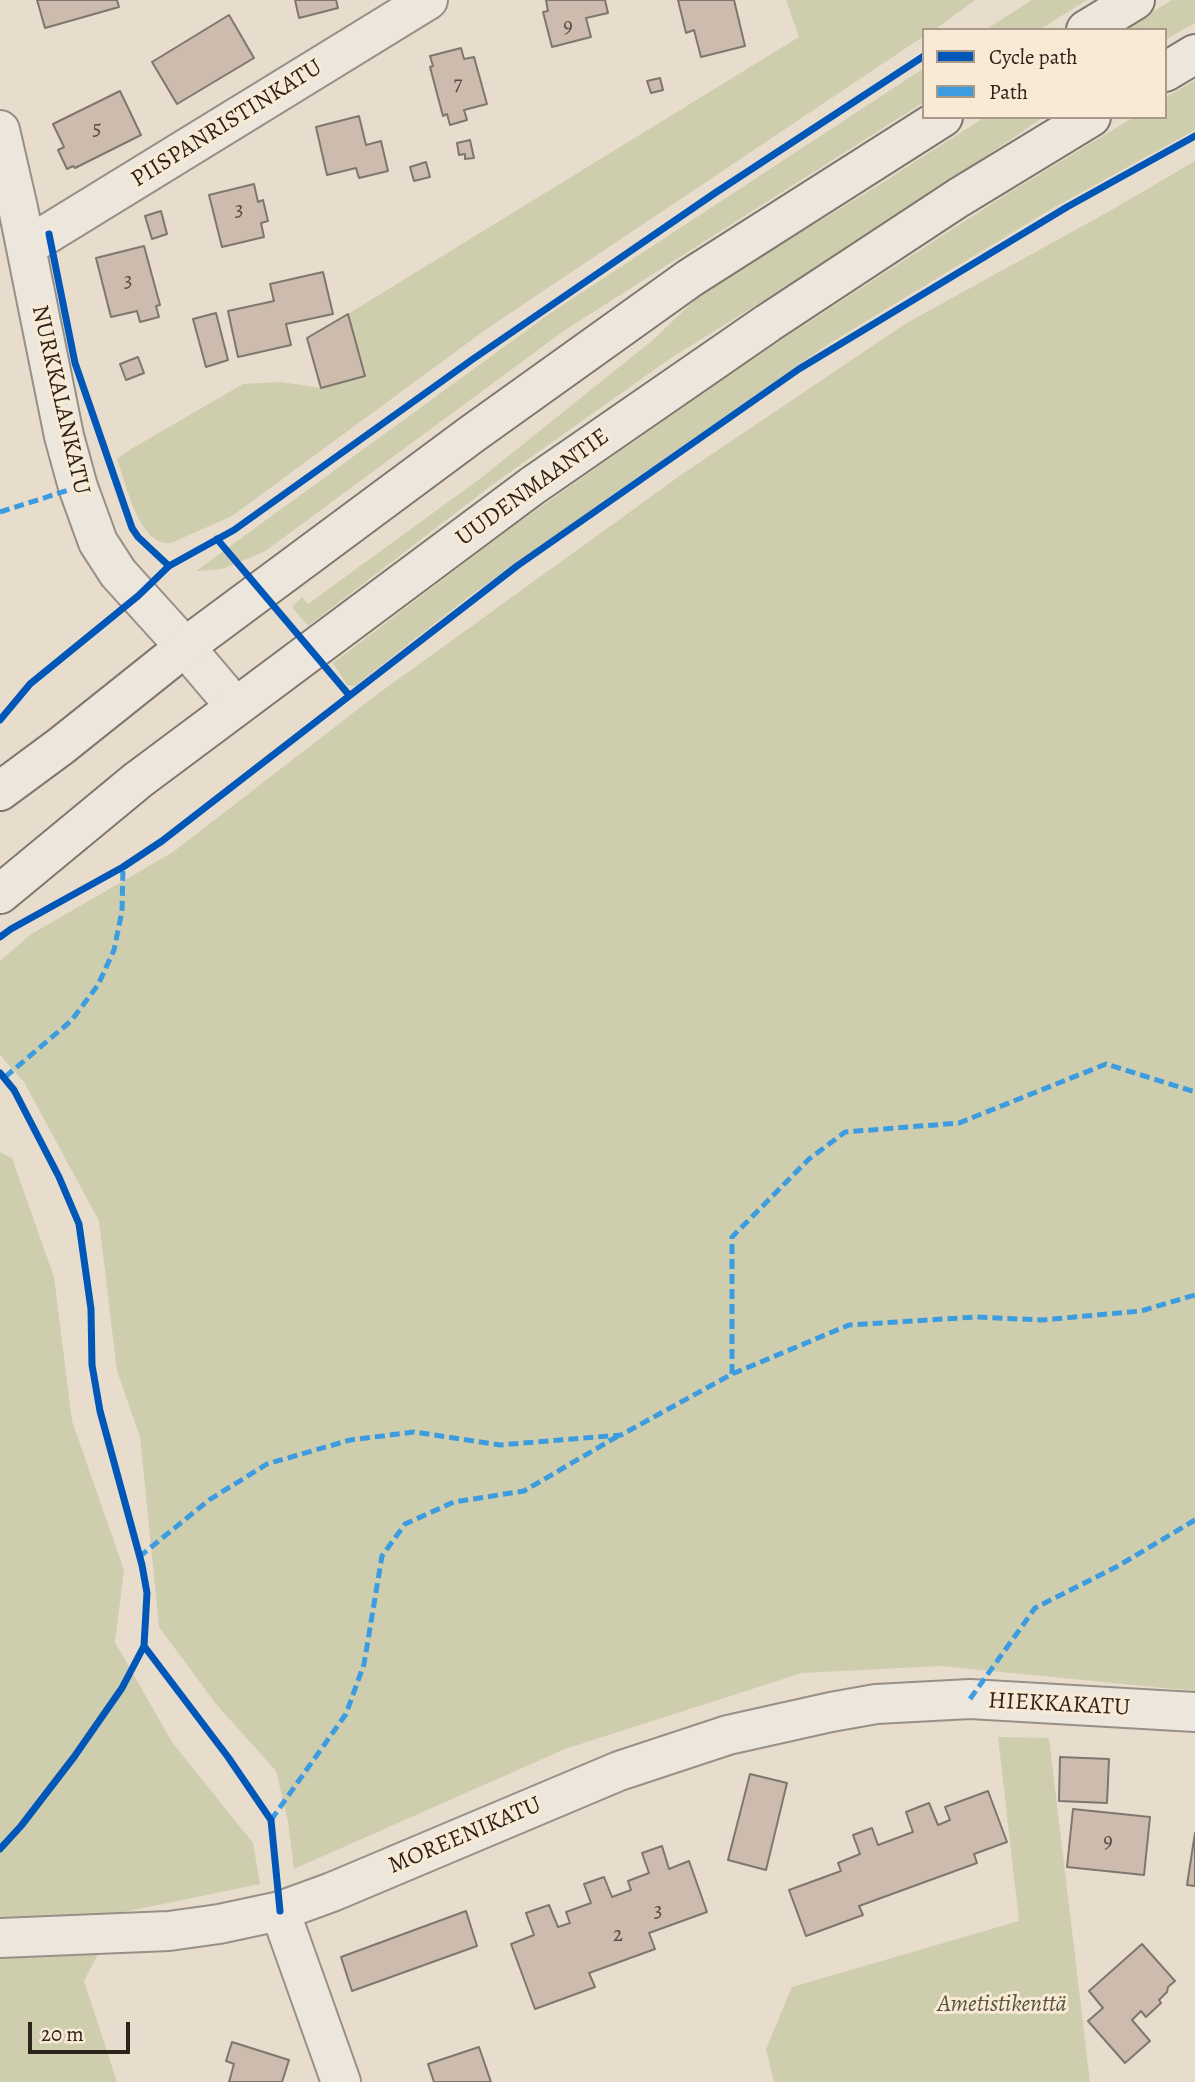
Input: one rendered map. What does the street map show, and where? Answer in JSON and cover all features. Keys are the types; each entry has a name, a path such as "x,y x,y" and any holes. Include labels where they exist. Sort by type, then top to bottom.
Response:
{"main road":[{"name":"PIISPANRISTINKATU","path":"26,247 428,0"},
{"path":"1089,28 1135,0"},
{"path":"1167,71 1195,54"},
{"path":"0,791 185,647 472,434 690,278 940,119"},
{"name":"UUDENMAANTIE","path":"0,894 138,779 532,486 768,323 958,198 1088,119"},
{"name":"NURKKALANKATU","path":"0,130 64,436 78,487 98,542 118,573 235,706"},
{"name":"HIEKKAKATU","path":"924,1701 970,1699 1195,1712"},
{"name":"MOREENIKATU","path":"0,1938 169,1931 280,1911 332,1892 619,1771 688,1748 728,1735 831,1712 876,1704 924,1701"},
{"path":"280,1911 341,2082"}],"green space":[{"path":"786,0 975,0 937,28 922,28 922,37 488,328 232,516 171,543 160,542 142,525 117,459 243,384 281,382 321,388 365,376 348,314 799,37"},
{"path":"1032,0 1087,0 1042,28 988,28"},
{"path":"1172,0 1195,0 1195,23 1167,39 1167,28 1125,28"},
{"path":"922,69 922,103 565,330 264,552 222,569 196,571 552,312"},
{"path":"1195,80 1195,130 1053,208 830,343 467,598 355,686 347,685 333,663 519,522 756,356 1007,194 1131,119 1167,119 1167,97"},
{"path":"982,119 1041,119 876,231 671,358 496,482 308,626 292,607 302,597 308,604 481,478 653,340 703,292"},
{"path":"1195,161 1195,1691 940,1666 802,1673 565,1749 294,1869 288,1821 276,1771 216,1704 159,1627 140,1437 117,1371 99,1221 24,1082 0,1055 0,961 30,935 173,852 375,696 681,475 905,324"},
{"path":"0,1152 12,1158 54,1277 72,1421 124,1570 115,1642 172,1742 253,1843 260,1884 119,1913 84,1981 117,2082 0,2082"},
{"name":"Ametistikenttä","path":"998,1737 1049,1738 1090,2082 774,2082 766,2049 792,1987 1019,1921"}],"building":[{"path":"37,0 117,0 119,7 45,28"},
{"path":"295,0 336,0 338,8 299,18"},
{"path":"546,0 605,0 608,13 586,18 591,37 552,47 543,12 548,11"},
{"path":"678,0 734,0 745,46 701,57 694,30 686,33"},
{"path":"229,15 254,58 177,104 152,62"},
{"path":"461,48 464,59 474,57 487,104 464,110 467,120 450,125 447,114 443,116 430,67 433,66 430,56"},
{"path":"660,78 663,90 651,93 647,81"},
{"path":"120,91 141,135 75,168 73,166 67,169 58,150 64,147 53,124"},
{"path":"359,116 366,145 381,141 388,171 359,178 356,168 327,175 316,127"},
{"path":"470,140 474,158 465,159 465,154 459,155 457,143"},
{"path":"426,162 430,177 414,181 410,167"},
{"path":"254,184 258,202 263,200 268,221 261,223 264,237 222,247 209,195"},
{"path":"161,211 167,234 152,239 145,216"},
{"path":"144,246 160,305 156,306 159,317 140,322 137,311 111,317 96,258"},
{"path":"323,272 333,314 286,324 291,345 238,357 228,311 274,301 270,284"},
{"path":"216,313 228,360 206,367 193,319"},
{"path":"348,314 365,376 321,388 307,338"},
{"path":"138,357 144,373 126,380 120,364"},
{"path":"1060,1757 1109,1759 1107,1803 1059,1801"},
{"path":"750,1774 787,1783 766,1870 728,1860"},
{"path":"988,1791 1007,1842 974,1854 977,1863 859,1906 863,1915 806,1936 789,1890 841,1871 838,1863 860,1854 853,1835 872,1828 878,1845 913,1832 906,1812 929,1803 938,1825 950,1820 945,1807"},
{"path":"1073,1809 1150,1817 1144,1875 1067,1867"},
{"path":"1195,1833 1195,1886 1187,1885"},
{"path":"662,1846 669,1869 689,1861 707,1912 649,1933 655,1949 589,1973 595,1987 535,2009 511,1944 534,1935 526,1913 549,1905 558,1927 570,1923 566,1912 591,1903 584,1884 604,1877 612,1897 631,1890 628,1881 649,1873 642,1853"},
{"path":"466,1911 477,1946 352,1991 341,1957"},
{"path":"1142,1944 1175,1981 1159,2000 1161,2003 1146,2017 1141,2011 1132,2020 1150,2041 1125,2063 1088,2021 1103,2008 1089,1991"},
{"path":"232,2042 289,2060 282,2082 229,2082 234,2064 226,2061"},
{"path":"479,2047 491,2082 434,2082 428,2064"}],"marked path":[{"path":"0,512 78,487"},
{"path":"5,1077 71,1021 98,985 114,950 122,911 123,867"},
{"path":"732,1374 732,1237 809,1159 845,1132 959,1123 1106,1064 1195,1092"},
{"path":"139,1557 209,1500 267,1464 350,1440 414,1432 500,1445 621,1435 732,1374 849,1325 976,1317 1042,1320 1141,1311 1195,1295"},
{"path":"271,1820 346,1714 364,1664 382,1556 405,1524 454,1502 524,1491 618,1436"},
{"path":"970,1699 1035,1608 1118,1566 1195,1520"}],"cycle path":[{"path":"0,720 30,684 138,596 169,566 234,530 473,359 715,193 922,57"},
{"path":"0,937 123,867 162,841 517,566 799,369 1067,207 1195,136"},
{"path":"49,234 75,363 132,528 169,566"},
{"path":"217,539 349,695"},
{"path":"0,1073 14,1090 59,1177 79,1224 91,1309 92,1365 100,1411 142,1565 147,1593 144,1646 122,1688 74,1757 0,1849"},
{"path":"144,1646 228,1757 271,1820 280,1911"}]}
